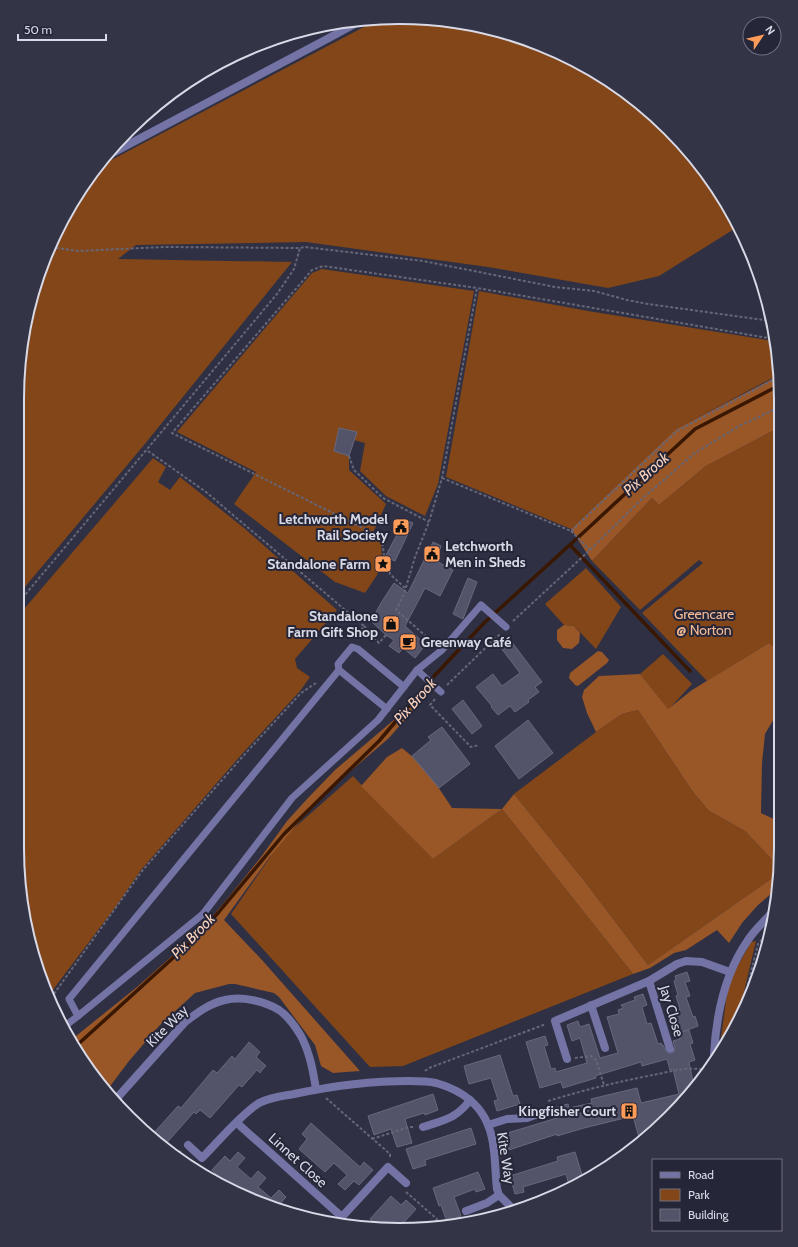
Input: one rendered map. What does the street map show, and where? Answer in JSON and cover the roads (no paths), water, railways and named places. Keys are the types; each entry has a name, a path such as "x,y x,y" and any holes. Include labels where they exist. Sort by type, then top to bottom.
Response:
{"street":[{"path":"120,149 349,27"},
{"path":"715,1051 718,1021 730,972 748,939 768,917"},
{"name":"Jay Close","path":"567,1059 555,1021 649,981 677,964 686,961 702,962 730,972"},
{"name":"Jay Close","path":"649,981 670,1049"},
{"name":"Kite Way","path":"118,1096 185,1022 198,1012 214,1004 226,1000 240,999 267,1004 279,1010 287,1017 305,1044 311,1063 316,1089"},
{"path":"591,1005 605,1048"},
{"name":"Kite Way","path":"188,1145 202,1158 250,1110 268,1099 316,1089 377,1083 428,1081 458,1091 470,1100 482,1114 488,1125 493,1142 496,1180 499,1195 510,1206"},
{"path":"423,1127 452,1117 463,1110 470,1100"},
{"name":"Kite Way","path":"488,1125 507,1119 527,1118 546,1110"},
{"name":"Linnet Close","path":"237,1122 340,1218"},
{"name":"Linnet Close","path":"341,1219 388,1167 406,1182"},
{"name":"Kite Way","path":"466,1211 487,1203 499,1195"}],"lane":[{"path":"68,1024 203,914 292,798 378,720 417,670 442,650 481,605 506,627"},
{"path":"387,709 339,670 338,664 352,647 358,649 404,687"},
{"path":"78,1016 68,999 339,670"},
{"path":"417,670 441,692"}],"waterway":[{"name":"Pix Brook","path":"79,1043 195,938 218,913 284,834 379,741 436,674 484,623 695,429 774,388"},
{"path":"570,545 690,671"}],"place":[{"name":"Letchworth Model Rail Society","path":"401,527"},
{"name":"Letchworth Men in Sheds","path":"432,554"},
{"name":"Standalone Farm","path":"383,564"},
{"name":"Standalone Farm Gift Shop","path":"391,624"},
{"name":"Greenway Café","path":"408,642"},
{"name":"Kingfisher Court","path":"629,1111"}],"park label":[{"name":"Greencare @ Norton","path":"704,622"}]}
